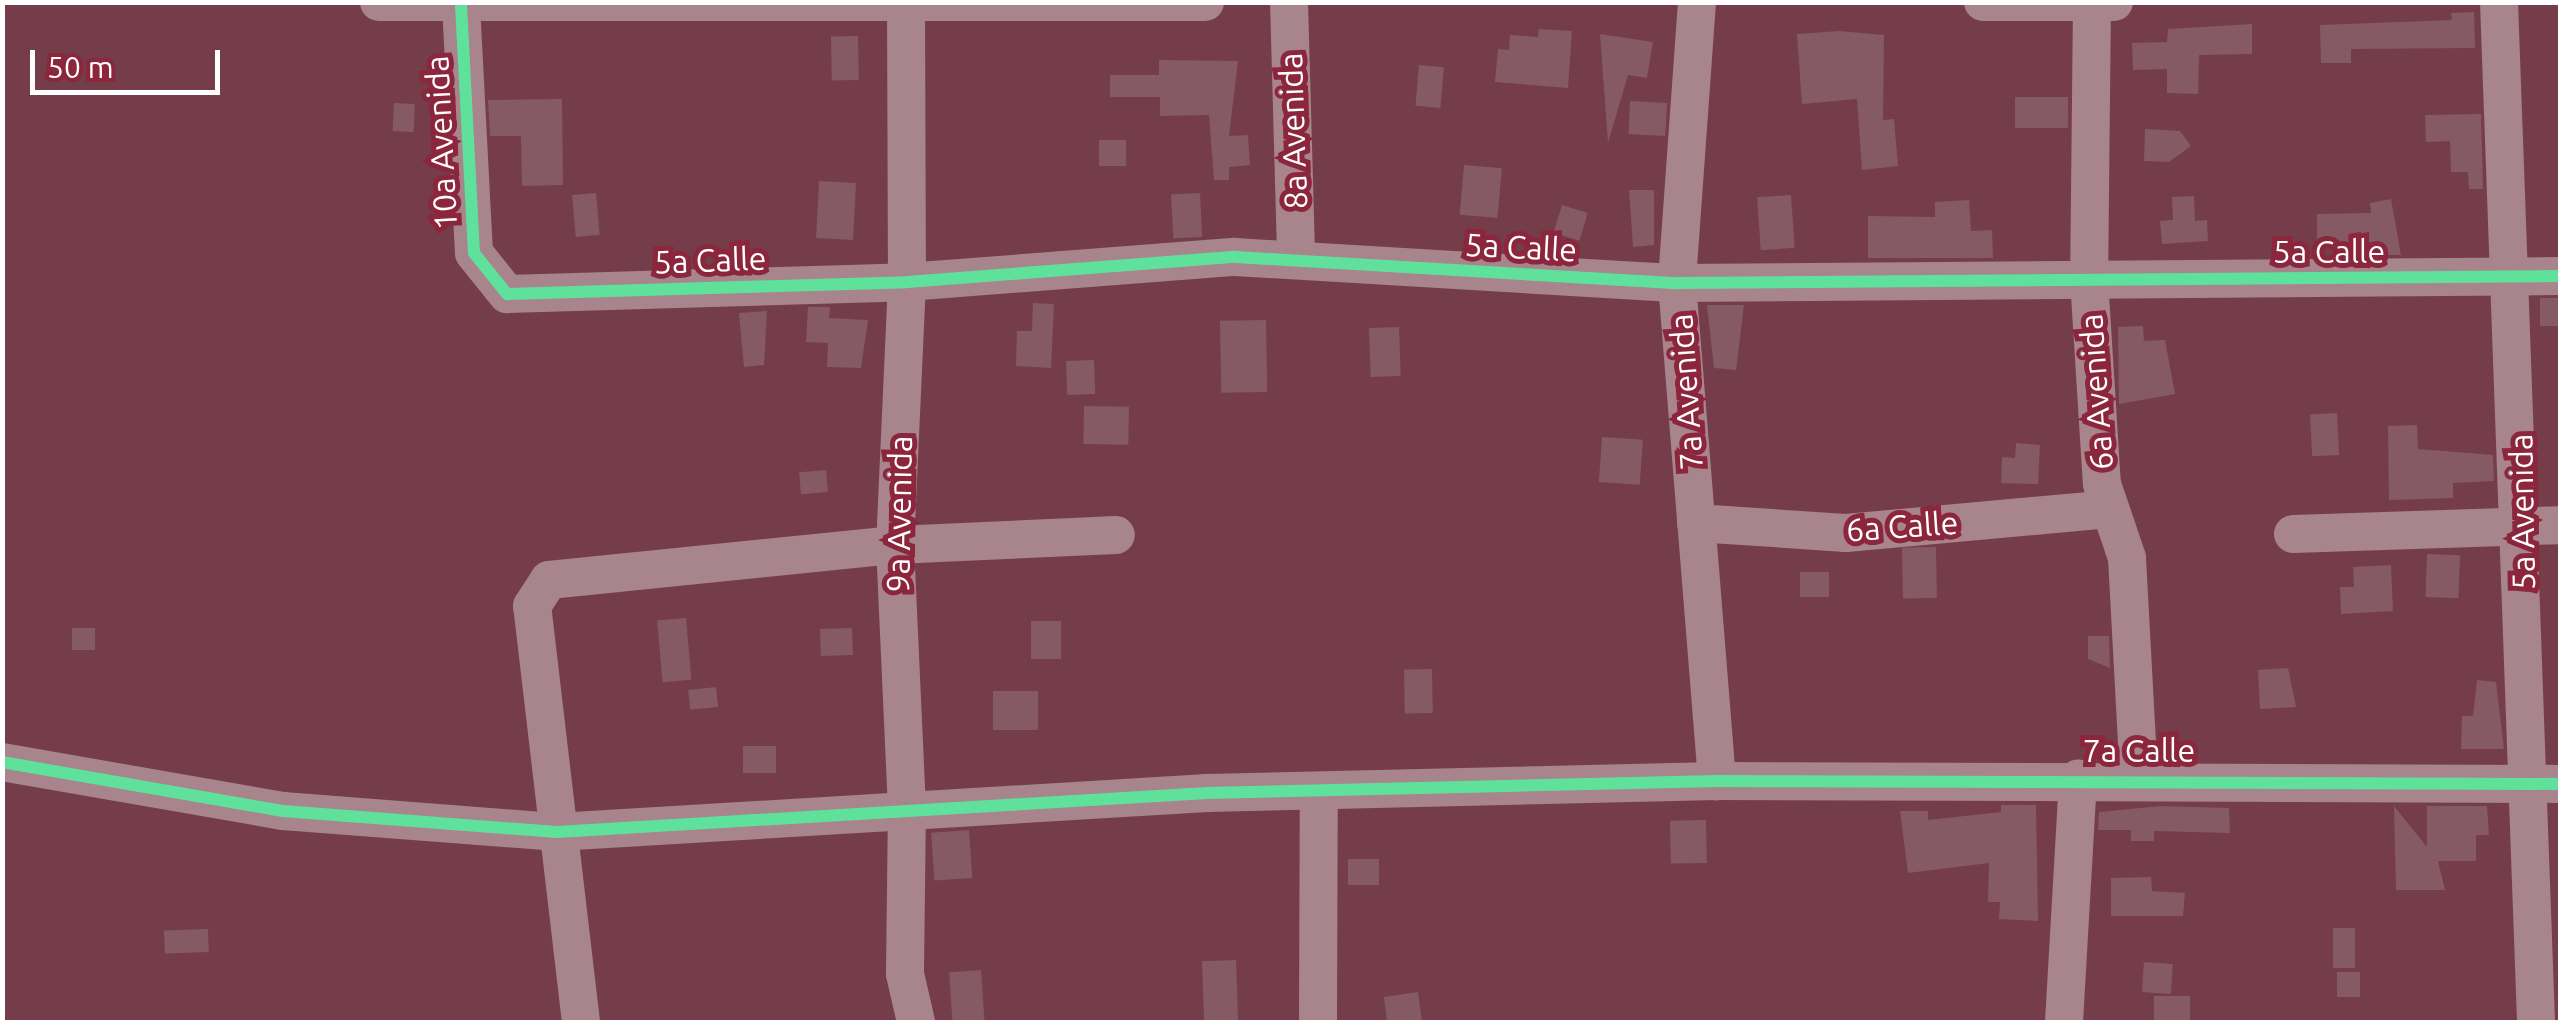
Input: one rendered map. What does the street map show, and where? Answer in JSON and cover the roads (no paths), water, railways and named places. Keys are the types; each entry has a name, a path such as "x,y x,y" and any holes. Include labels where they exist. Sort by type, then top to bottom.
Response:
{"street":[{"path":"379,2 1205,2"},
{"name":"8a Avenida","path":"1289,2 1296,260"},
{"name":"7a Avenida","path":"1696,2 1678,282 1717,780"},
{"path":"1983,2 2114,2"},
{"name":"5a Avenida","path":"2500,2 2515,278 2542,525 2544,783 2536,1022"},
{"name":"6a Avenida","path":"2092,3 2089,279 2109,509 2127,558 2138,776"},
{"name":"9a Avenida","path":"906,4 907,282 895,546 907,806 904,974 916,1022"},
{"name":"10a Avenida","path":"461,5 474,252 486,276"},
{"name":"5a Calle","path":"486,276 507,294 907,282 1235,256 1678,282 2560,276"},
{"name":"6a Calle","path":"1696,523 1846,533 2109,509"},
{"path":"2293,534 2542,525"},
{"path":"581,1022 532,606 549,580 895,546 1116,535"},
{"name":"7a Calle","path":"2,762 284,811 557,832 907,806 1717,780 2138,776 2544,783"},
{"path":"2064,1022 2078,778"},
{"path":"1318,1022 1319,790"}]}
